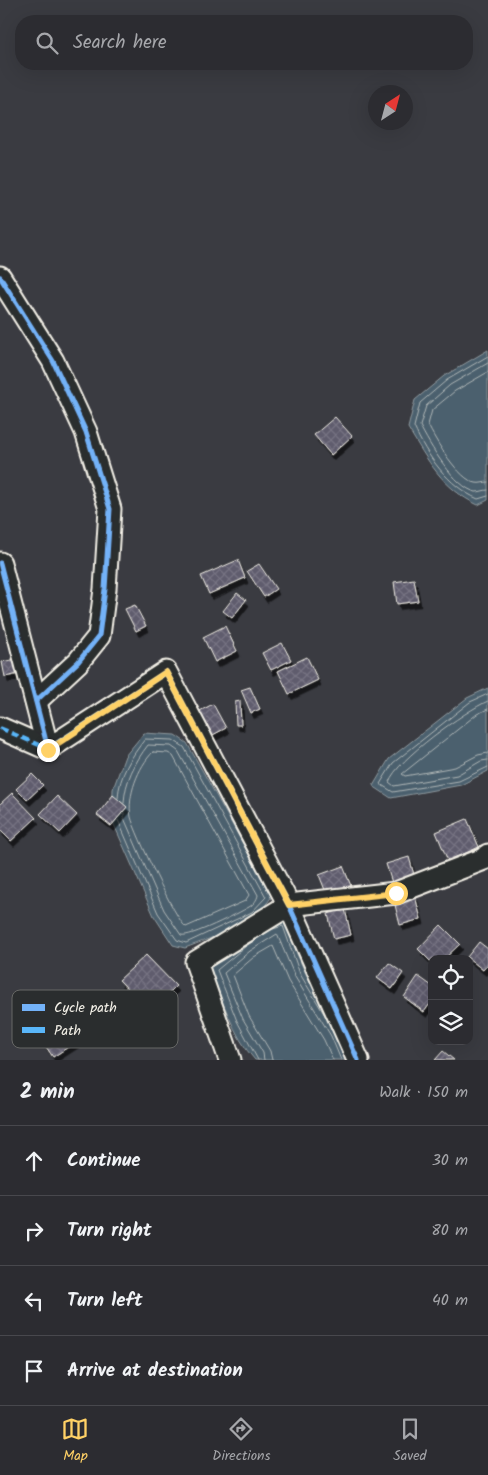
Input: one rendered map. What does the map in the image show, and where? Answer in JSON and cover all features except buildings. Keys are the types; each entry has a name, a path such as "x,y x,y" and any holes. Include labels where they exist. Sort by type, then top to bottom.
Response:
{"street":[{"path":"0,277 53,361 86,432 110,508 106,589 99,636 78,662 36,700"},
{"path":"0,564 48,750"},
{"path":"48,750 166,672 289,905 358,1060"},
{"path":"0,728 48,750"},
{"path":"230,1060 196,962 289,905 396,893 484,859 488,855"}],"water":[{"path":"488,350 488,500 478,505 465,498 445,482 429,462 408,428 415,400 444,376"},
{"path":"488,688 488,771 461,785 391,798 373,786 389,759 467,698"},
{"path":"144,733 175,735 187,743 272,896 265,906 245,921 221,934 185,948 173,945 154,916 112,820 113,789 125,756"},
{"path":"286,917 297,954 305,972 352,1060 255,1060 234,1029 210,968 244,942"}],"marked path":[{"path":"0,728 48,749"}],"cycle path":[{"path":"0,277 53,361 86,432 110,509 105,589 99,636 78,662 36,701"},
{"path":"0,563 48,749 166,672 289,905 358,1060"}],"route":[{"path":"48,750 166,672 289,905 396,893"}]}
